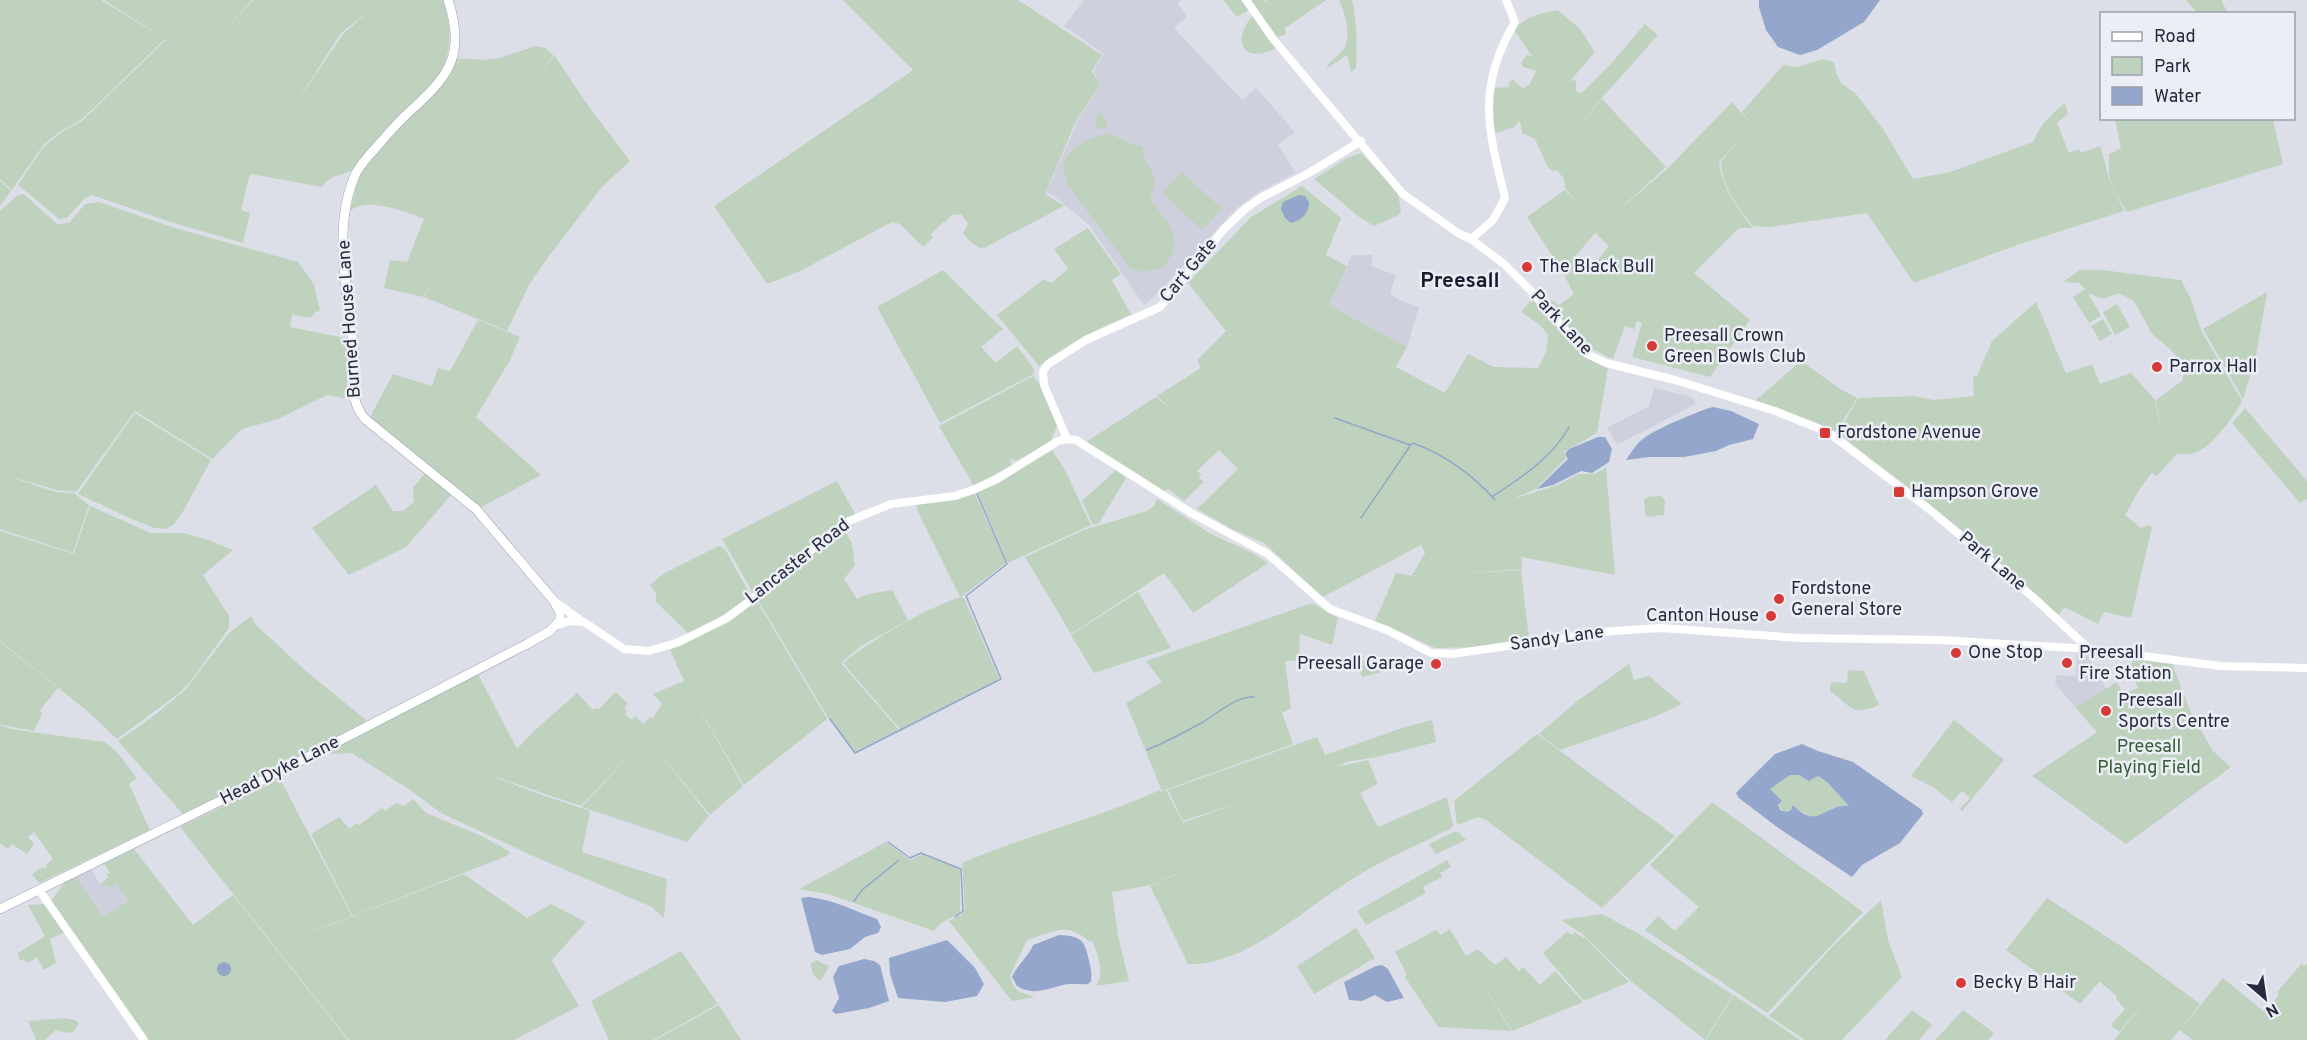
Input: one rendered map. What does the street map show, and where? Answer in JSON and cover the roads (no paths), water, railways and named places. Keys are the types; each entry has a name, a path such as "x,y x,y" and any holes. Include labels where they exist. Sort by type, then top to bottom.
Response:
{"main road":[{"name":"Burned House Lane","path":"448,0 456,33 454,54 448,69 433,91 405,116 360,166 353,181 341,245 355,364 353,395 355,405 365,419 476,509 554,601"},
{"name":"Park Lane","path":"1246,0 1274,40 1404,194 1458,233 1471,239 1513,273 1580,348 1606,363 1675,380 1775,411 1821,428 1835,436 1929,509 2089,649"},
{"path":"1471,239 1493,220 1505,198 1491,141 1489,91 1496,60 1515,22 1506,0"},
{"name":"Cart Gate","path":"1067,438 1044,385 1043,371 1048,364 1086,340 1160,307 1224,229 1246,208 1360,141"},
{"name":"Lancaster Road","path":"554,601 624,649 649,651 679,642 727,618 849,521 891,504 955,496 975,489 997,479 1058,441 1067,438"},
{"name":"Sandy Lane","path":"1067,438 1076,440 1193,514 1268,554 1330,609 1387,630 1431,653 1452,654 1612,631 1650,628 1790,638 1940,640 2089,649"},
{"path":"554,601 560,613 560,620 555,626"},
{"path":"555,626 569,621 584,622"},
{"name":"Head Dyke Lane","path":"0,909 373,725 527,644 555,626"},
{"path":"2069,648 2073,633"},
{"path":"2089,649 2220,666 2307,668"},
{"path":"39,890 144,1040"}],"water":[{"path":"1759,0 1880,0 1864,22 1817,50 1800,55 1778,47 1766,30"},
{"path":"1299,195 1305,196 1309,202 1308,210 1302,218 1291,223 1285,218 1281,209 1283,202"},
{"path":"1713,407 1731,411 1759,424 1753,439 1716,451 1684,457 1626,460 1639,443 1650,434"},
{"path":"1598,437 1605,437 1612,449 1609,462 1592,473 1581,471 1553,485 1537,489 1568,459 1565,454 1569,449"},
{"path":"1802,744 1853,762 1922,810 1923,814 1900,843 1862,865 1852,877 1777,827 1739,798 1736,793 1775,754","holes":["1790,775 1799,775 1809,781 1818,776 1827,782 1849,806 1834,808 1816,816 1802,813 1793,805 1787,812 1780,810 1778,805 1782,801 1770,789"]},
{"path":"808,897 835,903 877,919 881,927 878,933 865,937 850,949 822,955 815,952 801,898"},
{"path":"1059,935 1077,938 1084,944 1091,968 1091,981 1088,984 1066,984 1040,991 1028,991 1017,986 1012,977 1033,945"},
{"path":"947,940 975,968 984,984 977,996 945,1002 898,998 890,974 889,958"},
{"path":"864,959 880,965 889,1001 869,1008 836,1014 832,1011 839,998 833,977 839,966"},
{"path":"221,962 227,962 231,969 227,976 221,976 217,972 217,966"},
{"path":"1382,965 1388,969 1404,998 1387,1002 1375,995 1362,1001 1349,1000 1344,982"}],"waterway":[{"path":"1335,418 1410,445 1413,443 1436,453 1468,474 1495,500"},
{"path":"1493,496 1526,474 1546,457 1569,427"},
{"path":"1361,518 1410,446"},
{"path":"830,719 855,753 1001,679 966,596 1007,564 977,494"},
{"path":"1147,750 1196,726 1234,702 1254,697"},
{"path":"888,842 910,858 921,853 961,869 963,911 955,917"},
{"path":"854,901 862,890 899,860"}],"place":[{"name":"The Black Bull","path":"1527,267"},
{"name":"Preesall Crown Green Bowls Club","path":"1652,346"},
{"name":"Parrox Hall","path":"2157,367"},
{"name":"Fordstone Avenue","path":"1825,433"},
{"name":"Hampson Grove","path":"1899,492"},
{"name":"Fordstone General Store","path":"1779,599"},
{"name":"Canton House","path":"1771,616"},
{"name":"One Stop","path":"1956,653"},
{"name":"Preesall Fire Station","path":"2067,663"},
{"name":"Preesall Garage","path":"1436,664"},
{"name":"Preesall Sports Centre","path":"2106,711"},
{"name":"Becky B Hair","path":"1961,983"}],"district":[{"name":"Preesall","path":"1460,281"}],"park label":[{"name":"Preesall Playing Field","path":"2149,757"}]}
